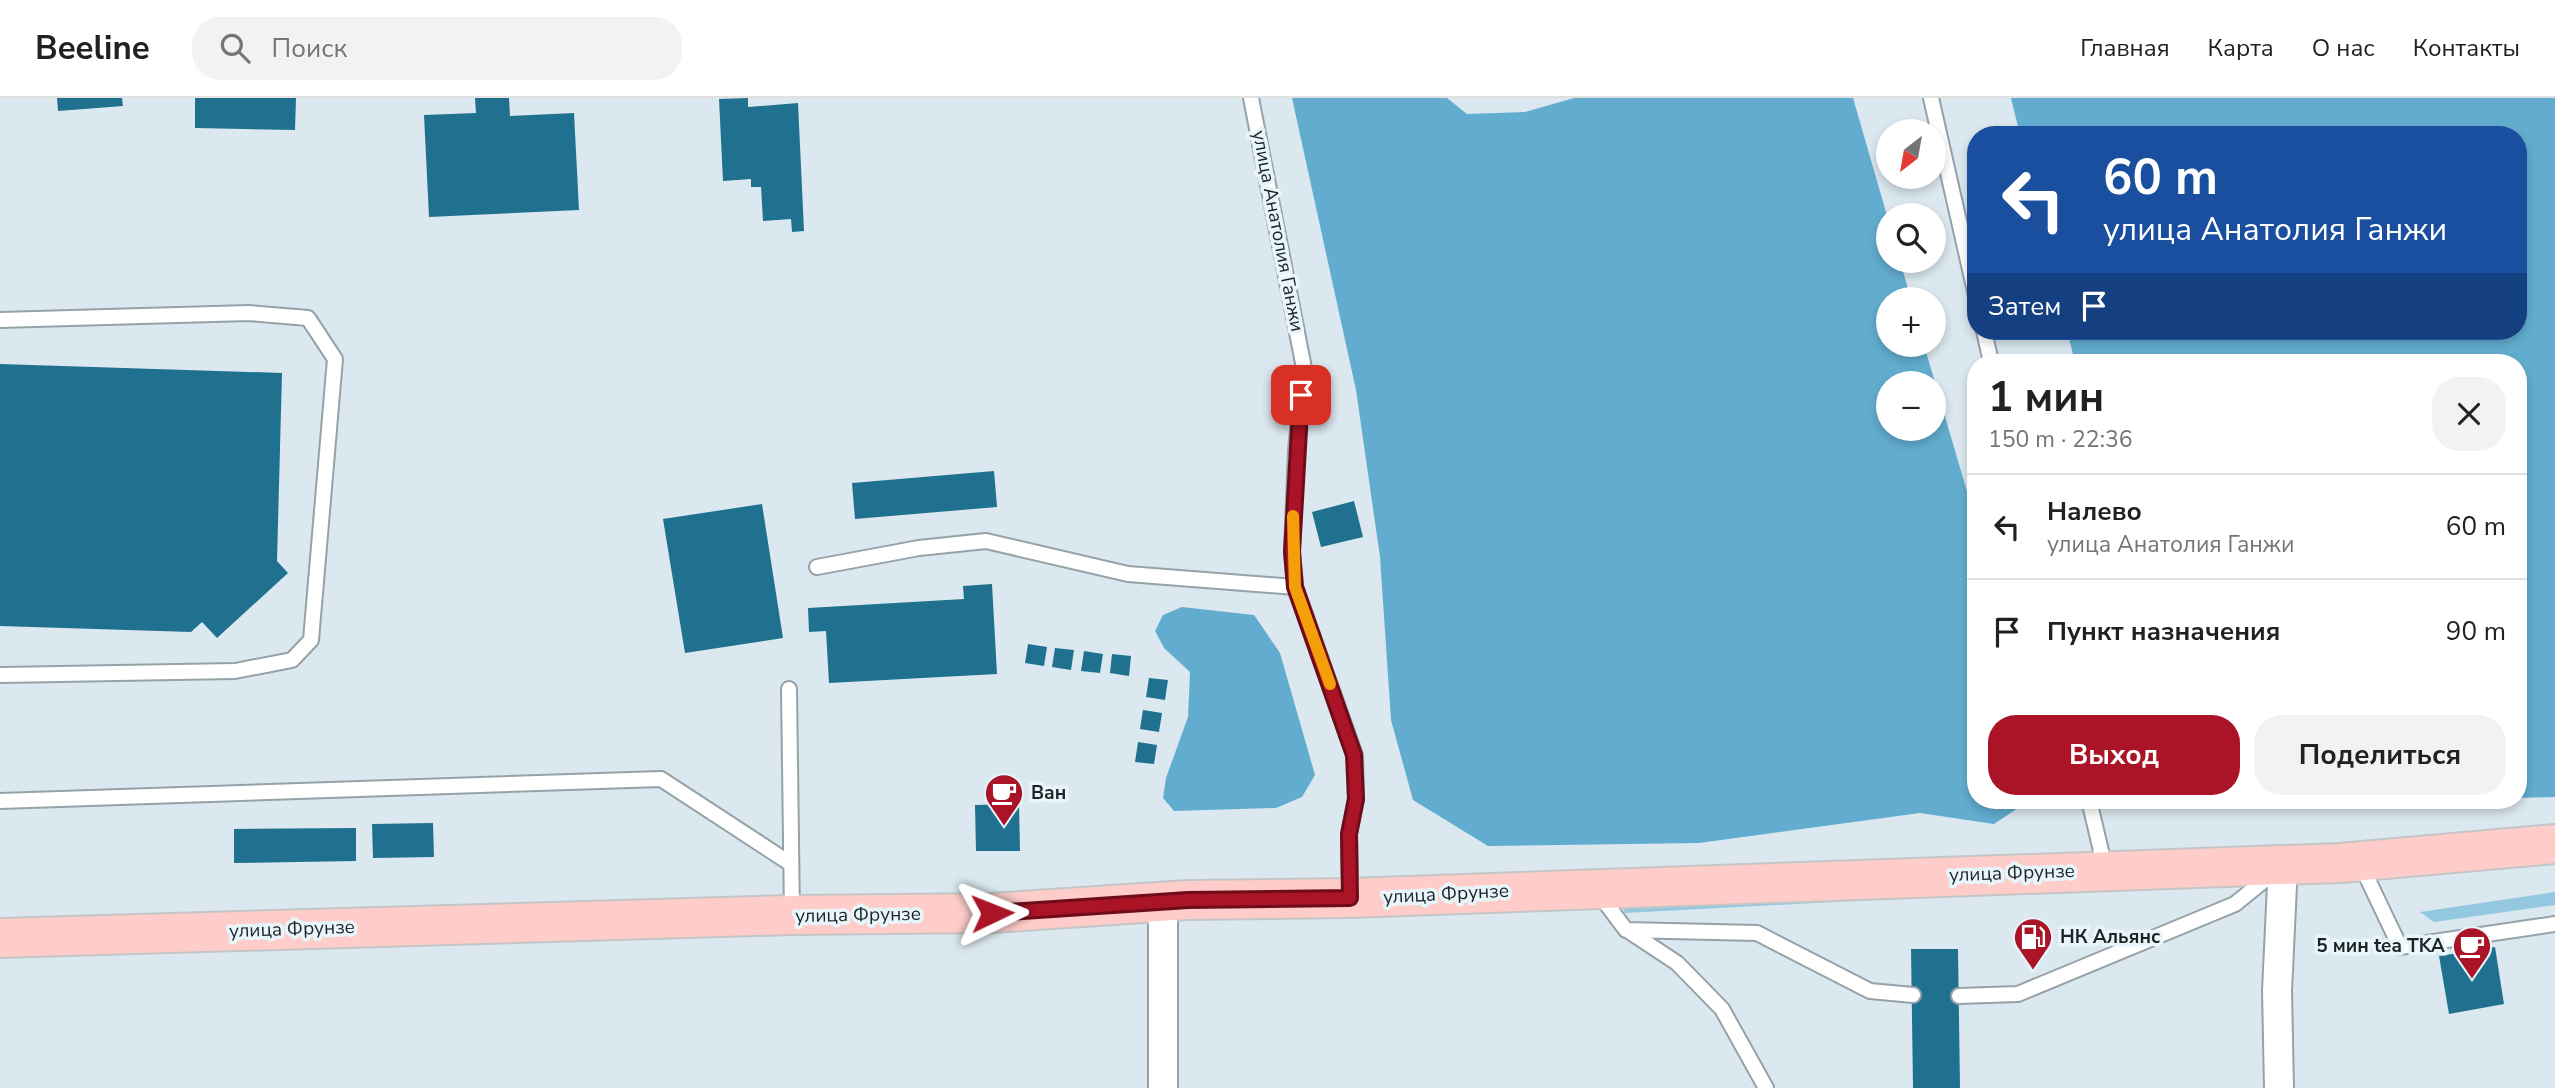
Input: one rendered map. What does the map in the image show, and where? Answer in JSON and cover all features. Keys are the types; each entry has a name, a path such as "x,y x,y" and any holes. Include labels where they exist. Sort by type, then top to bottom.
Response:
{"main road":[{"name":"улица Фрунзе","path":"0,937 792,915 992,913 1163,902 1350,898 2360,861 2555,844"}],"street":[{"path":"2279,1088 2277,991 2283,864"},
{"path":"1163,902 1163,1088"}],"lane":[{"name":"улица Анатолия Ганжи","path":"1251,98 1304,368 1295,463 1292,552 1295,587 1354,755 1356,799 1349,834 1350,898"},
{"path":"1931,98 1967,256"},
{"path":"0,320 249,313 309,318 335,359 310,640 292,660 235,671 0,675"},
{"path":"817,567 919,548 986,541 1128,574 1295,587"},
{"path":"789,688 792,915"},
{"path":"0,801 661,779 791,864"},
{"path":"2091,809 2105,870"},
{"path":"2360,861 2400,947 2555,925"},
{"path":"1959,996 2018,994 2235,904 2283,864"},
{"path":"1594,887 1626,929 1676,963 1722,1009 1766,1088"},
{"path":"1626,929 1757,933 1870,991 1913,995"}],"shaded area":[{"path":"1292,98 1447,98 1467,114 1525,112 1574,98 1853,98 1876,178 1876,189 1879,189 1883,203 1876,203 1876,273 1903,273 1908,287 1876,287 1876,357 1928,357 1932,371 1876,371 1876,441 1946,441 1946,420 1967,491 1967,809 2016,809 1994,824 1920,813 1699,843 1488,846 1413,800 1391,720 1380,557 1356,390"},
{"path":"2011,98 2555,98 2555,797 2527,798 2527,354 2073,354 2069,340 2527,340 2527,126 2018,126"},
{"path":"1182,607 1254,615 1280,653 1315,775 1302,797 1276,808 1174,811 1163,798 1166,778 1188,717 1190,672 1164,648 1155,631 1163,615"},
{"path":"2096,888 1625,913 1622,904"},
{"path":"2555,892 2555,905 2434,922 2420,912"}],"building":[{"path":"57,98 122,98 123,106 58,111"},
{"path":"195,98 296,98 295,130 195,128"},
{"path":"475,98 509,98 510,116 574,113 579,210 429,217 424,115 476,113"},
{"path":"748,98 748,107 798,103 804,231 792,232 791,219 763,221 761,187 751,187 751,179 723,181 719,99"},
{"path":"0,364 282,373 277,561 288,573 217,638 202,622 191,632 0,626"},
{"path":"994,471 997,507 855,519 852,483"},
{"path":"1354,501 1363,537 1321,547 1312,512"},
{"path":"762,504 783,638 685,653 663,519"},
{"path":"992,584 997,674 829,683 826,631 809,632 808,608 964,599 963,586"},
{"path":"1028,644 1047,647 1044,666 1025,663"},
{"path":"1055,648 1074,650 1071,670 1052,667"},
{"path":"1084,651 1103,654 1100,673 1081,671"},
{"path":"1112,654 1131,656 1129,676 1110,673"},
{"path":"1149,678 1168,680 1165,700 1146,697"},
{"path":"1143,710 1162,713 1159,732 1140,729"},
{"path":"1138,742 1157,745 1154,764 1135,762"},
{"path":"1019,804 1020,851 976,851 975,805"},
{"path":"433,823 434,857 373,858 372,824"},
{"path":"356,828 356,861 234,863 234,829"},
{"name":"5 мин tea TKA","path":"2495,947 2504,1004 2449,1014 2439,956"},
{"path":"1911,949 1958,949 1960,1088 1913,1088"}],"slow traffic":[{"path":"1293,516 1295,587 1330,684"}],"place":[{"name":"Ван","path":"1004,827"},
{"name":"НК Альянс","path":"2033,971"},
{"name":"5 мин tea TKA","path":"2472,980"}],"route":[{"path":"992,913 1188,900 1350,898 1349,834 1356,799 1354,755 1295,587 1292,552 1301,395"}]}
